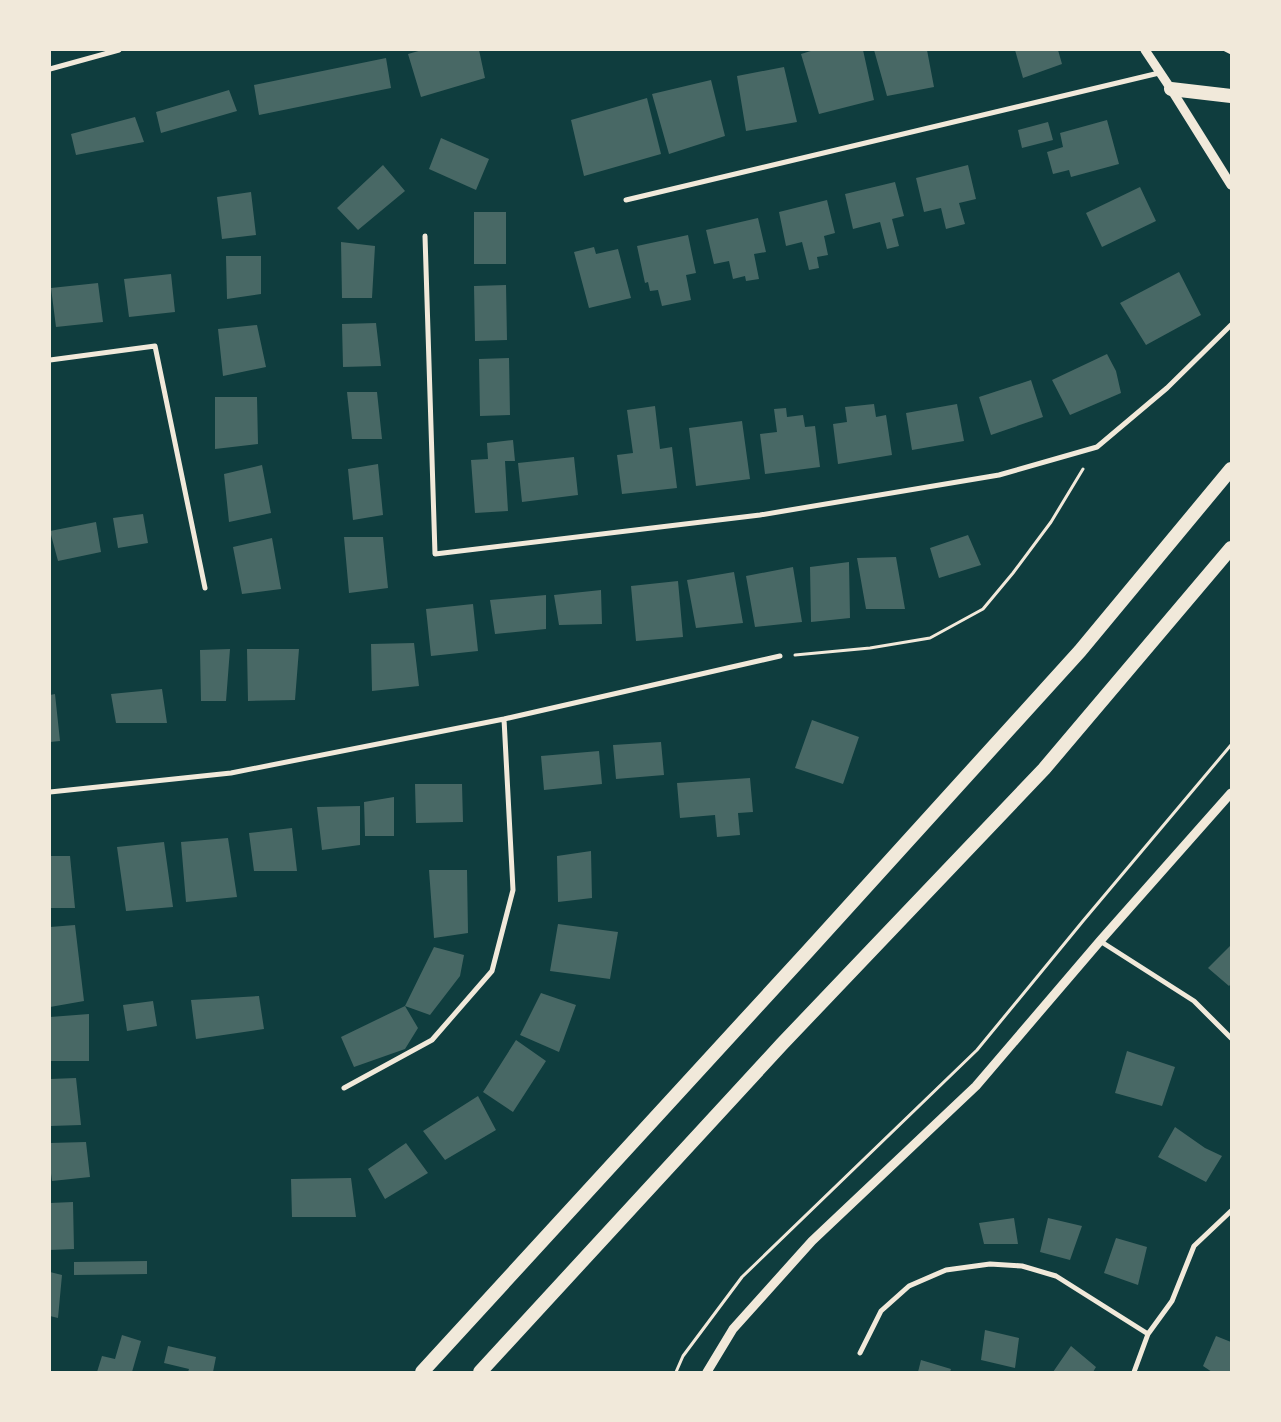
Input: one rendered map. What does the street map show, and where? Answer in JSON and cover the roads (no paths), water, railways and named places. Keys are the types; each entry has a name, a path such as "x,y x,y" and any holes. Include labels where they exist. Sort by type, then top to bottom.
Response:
{"highway":[{"path":"1171,89 1231,96"},
{"path":"422,1372 1080,651 1231,469"},
{"path":"480,1372 782,1044 1044,769 1231,548"}],"street":[{"path":"50,69 119,50"},
{"path":"1145,50 1231,185"},
{"path":"626,200 1159,73"},
{"path":"425,236 435,554 760,515 999,475 1097,447 1167,388 1231,325"},
{"path":"50,360 154,346 205,588"},
{"path":"50,792 231,772 504,719 780,656"},
{"path":"344,1088 432,1040 492,971 513,890 504,719"},
{"path":"707,1372 733,1329 812,1241 976,1086 1100,941 1231,793"},
{"path":"1100,941 1194,1001 1231,1038"},
{"path":"1134,1372 1148,1334 1172,1301 1194,1246 1231,1211"},
{"path":"860,1352 881,1311 909,1286 946,1270 990,1264 1022,1266 1056,1276 1148,1334"}]}
